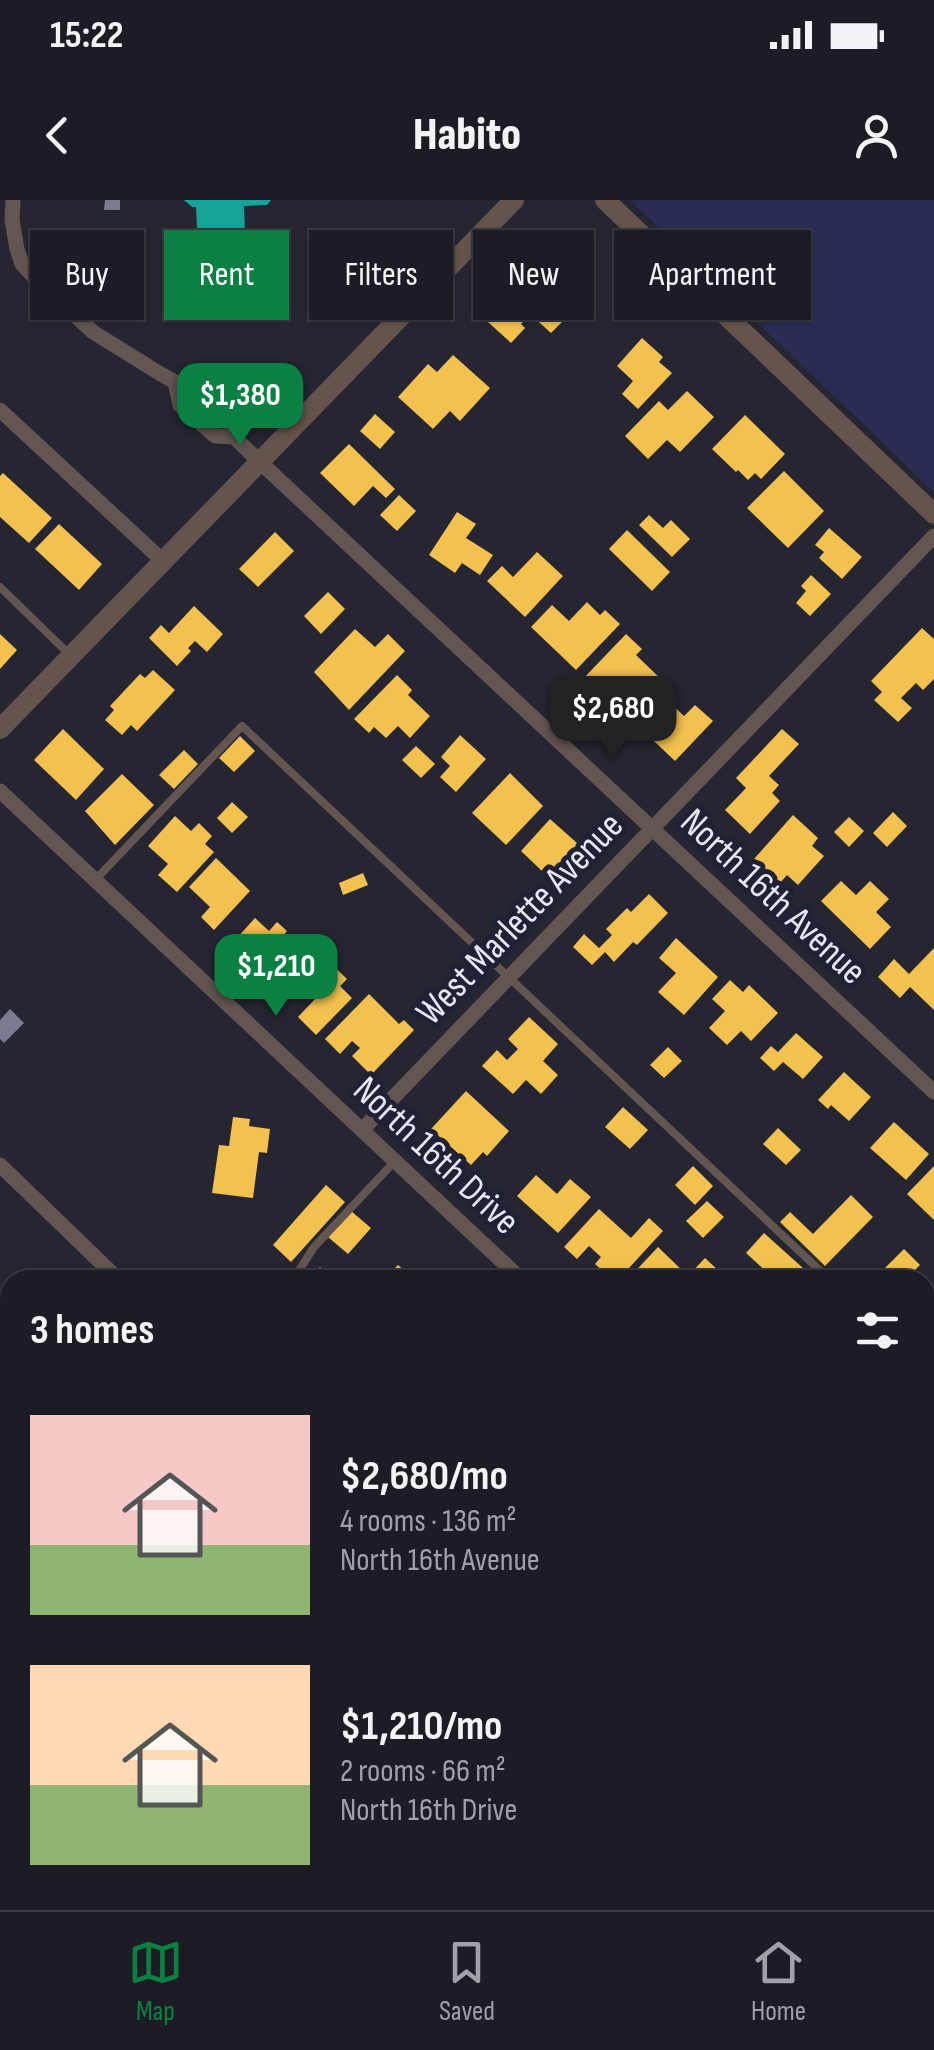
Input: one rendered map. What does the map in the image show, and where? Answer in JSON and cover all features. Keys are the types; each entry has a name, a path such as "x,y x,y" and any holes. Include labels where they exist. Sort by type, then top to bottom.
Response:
{"street":[{"path":"13,200 17,249 22,264 33,276 93,332 175,382 199,389 230,420 234,437 215,436 196,420 180,405 175,382"},
{"path":"0,729 514,200"},
{"path":"605,200 934,514"},
{"path":"196,420 212,402"},
{"path":"0,410 163,561"},
{"name":"North 16th Avenue","path":"234,437 934,1092"},
{"name":"West Marlette Avenue","path":"362,1130 934,536"},
{"name":"North 16th Drive","path":"0,792 511,1270"},
{"path":"0,1166 102,1270"}],"lane":[{"path":"0,588 70,655"},
{"path":"95,880 242,726 819,1270"},
{"path":"299,1270 314,1247 395,1162"}],"shaded area":[{"path":"630,200 934,200 934,492 755,320 811,320 811,230 661,230"}],"building: Homes":[{"path":"525,320 521,324 525,328 511,343 488,322"},
{"path":"537,320 564,320 551,333"},
{"path":"642,338 663,357 659,362 672,373 638,409 622,394 633,381 617,366"},
{"path":"453,355 490,388 460,421 450,411 433,429 398,397 428,364 437,372"},
{"path":"687,391 714,417 680,452 667,440 648,459 625,436 659,401 668,410"},
{"path":"375,414 395,432 380,449 360,431"},
{"path":"745,415 785,454 761,479 755,473 748,480 712,449"},
{"path":"349,444 395,489 386,498 373,486 354,506 320,473"},
{"path":"784,471 824,511 788,548 747,508"},
{"path":"3,473 52,518 29,543 0,517"},
{"path":"399,495 416,511 397,531 380,515"},
{"path":"457,512 476,524 466,538 493,555 480,575 462,563 455,573 429,555"},
{"path":"649,515 663,528 671,520 690,539 672,557 639,525"},
{"path":"59,524 102,564 79,590 35,549"},
{"path":"829,528 862,557 842,579 819,558 824,552 815,545"},
{"path":"627,530 670,572 652,591 609,549"},
{"path":"275,532 294,551 258,587 239,569"},
{"path":"537,552 563,576 525,617 487,581 502,566 513,577"},
{"path":"811,575 831,594 810,616 796,603 806,591 801,586"},
{"path":"328,592 345,609 321,634 304,616"},
{"path":"587,602 600,615 605,610 620,624 576,670 531,627 552,605 569,621"},
{"path":"194,606 223,634 207,652 195,641 177,666 149,638 161,625 169,633"},
{"path":"922,628 934,639 934,679 923,690 916,683 901,698 912,708 898,722 874,700 882,692 871,681"},
{"path":"355,629 375,647 388,634 405,651 349,710 314,672"},
{"path":"0,634 17,650 0,669"},
{"path":"626,634 642,649 636,655 664,682 627,719 600,693 596,698 580,682"},
{"path":"153,670 175,690 137,731 131,725 122,735 105,720 114,710 110,706 140,674 145,678"},
{"path":"397,675 412,690 408,695 430,716 410,738 398,726 386,738 374,727 369,733 354,719"},
{"path":"663,696 684,716 695,705 713,721 675,761 636,724"},
{"path":"63,729 104,769 76,800 34,760"},
{"path":"782,729 799,744 769,776 779,785 772,793 780,801 750,834 725,810 746,788 736,778"},
{"path":"460,735 486,759 456,792 440,777 450,766 441,757"},
{"path":"240,736 255,751 234,772 219,758"},
{"path":"416,746 435,764 421,778 402,760"},
{"path":"184,750 198,764 174,789 159,775"},
{"path":"510,773 543,806 506,845 472,813"},
{"path":"122,774 154,805 115,845 85,811"},
{"path":"232,802 248,817 232,833 217,818"},
{"path":"893,812 907,826 887,847 873,833"},
{"path":"793,815 818,838 812,846 824,856 798,885 787,875 780,883 754,859"},
{"path":"175,816 191,831 199,823 212,836 205,844 214,852 177,892 158,875 168,864 148,846"},
{"path":"849,817 864,831 849,847 834,832"},
{"path":"550,819 586,851 562,877 548,864 542,871 521,851"},
{"path":"216,858 250,891 214,930 201,917 210,907 189,887"},
{"path":"363,873 368,885 343,895 339,883"},
{"path":"841,881 856,895 870,881 889,899 876,912 891,927 870,949 821,901"},
{"path":"649,894 668,913 614,962 605,952 592,965 573,947 584,934 599,948 612,935 606,929 627,908 631,912"},
{"path":"255,918 269,931 277,922 287,931 280,940 296,954 277,976 236,939"},
{"path":"676,938 718,977 684,1015 658,992 676,973 659,958"},
{"path":"934,948 934,1010 910,987 900,998 878,977 894,959 909,974"},
{"path":"317,950 347,979 340,986 352,998 316,1035 298,1017 316,998 306,988 298,996 285,983"},
{"path":"730,980 743,992 749,985 778,1013 751,1041 741,1031 727,1045 709,1028 725,1011 712,999"},
{"path":"369,994 399,1024 404,1020 414,1030 371,1075 352,1056 360,1048 352,1041 340,1054 325,1039"},
{"path":"529,1017 558,1044 543,1061 558,1075 541,1094 526,1080 513,1094 482,1066 497,1050 507,1060 518,1049 508,1039"},
{"path":"796,1033 823,1057 803,1079 783,1062 774,1071 760,1058 771,1046 778,1052"},
{"path":"668,1047 682,1061 664,1078 650,1065"},
{"path":"844,1072 871,1097 849,1121 831,1105 828,1109 818,1100"},
{"path":"466,1091 509,1131 487,1156 483,1152 471,1165 431,1129"},
{"path":"623,1107 648,1130 630,1149 605,1127"},
{"path":"233,1117 250,1119 249,1126 270,1129 267,1153 259,1152 253,1198 212,1193 219,1145 229,1146"},
{"path":"894,1122 929,1154 906,1180 870,1148"},
{"path":"778,1128 801,1150 786,1165 763,1144"},
{"path":"693,1166 713,1186 695,1205 675,1185"},
{"path":"934,1166 934,1220 907,1194"},
{"path":"536,1175 557,1194 570,1179 591,1197 558,1233 517,1196"},
{"path":"326,1185 345,1202 291,1262 273,1245"},
{"path":"851,1195 873,1217 825,1266 780,1222 790,1212 813,1234"},
{"path":"707,1201 724,1217 703,1238 686,1221"},
{"path":"599,1209 631,1238 649,1218 663,1231 627,1270 602,1270 595,1264 601,1257 589,1246 577,1259 564,1247"},
{"path":"351,1211 371,1228 348,1254 328,1237"},
{"path":"764,1233 805,1270 765,1270 746,1253"},
{"path":"658,1247 682,1270 636,1270"},
{"path":"904,1249 920,1265 915,1270 883,1270"},
{"path":"705,1258 718,1270 694,1270"}],"building: Public":[{"path":"184,200 271,200 267,205 244,206 245,230 197,230 196,207"}],"building: Other":[{"path":"105,200 120,200 120,210 104,210"},
{"path":"10,1009 24,1023 4,1043 0,1039 0,1020"}]}
